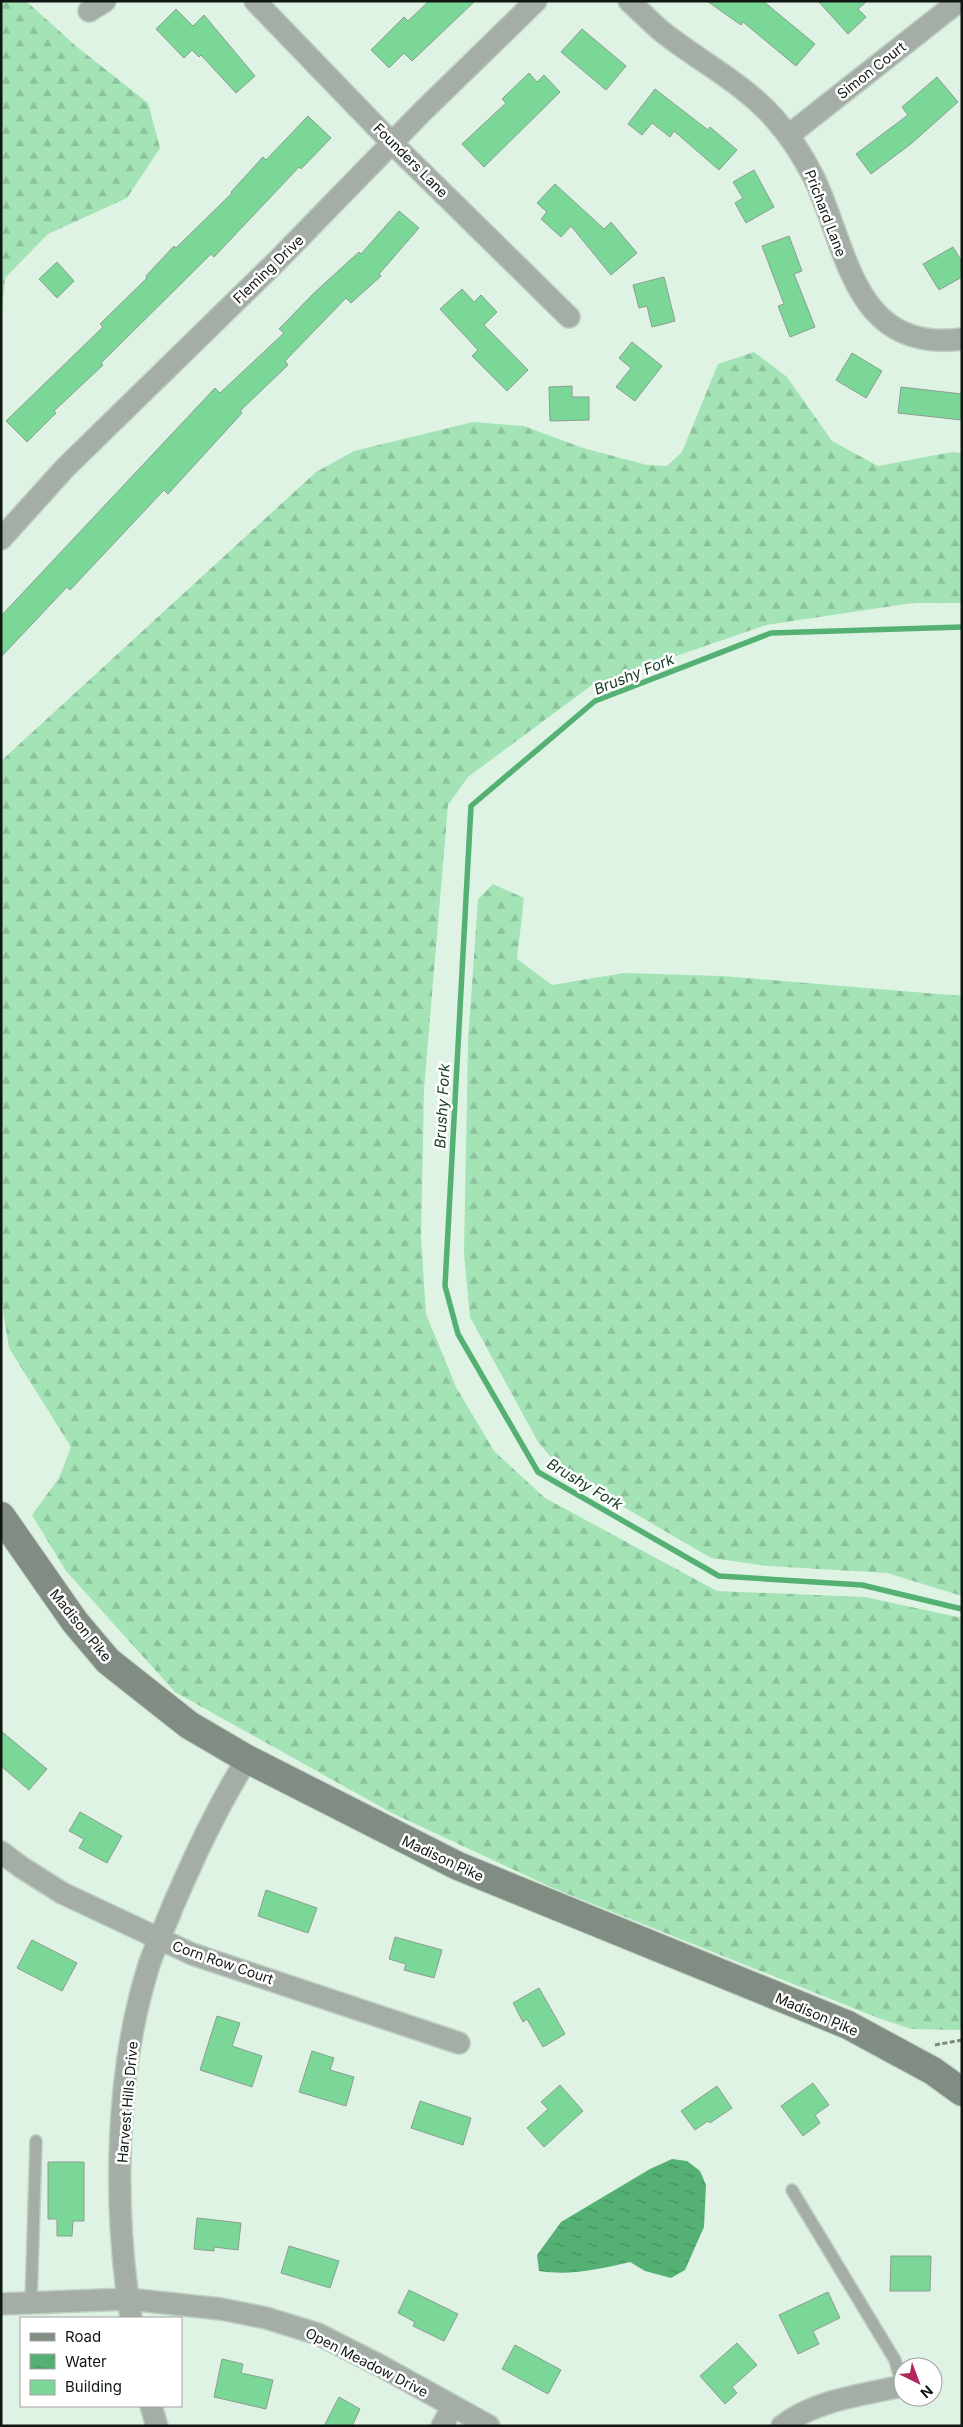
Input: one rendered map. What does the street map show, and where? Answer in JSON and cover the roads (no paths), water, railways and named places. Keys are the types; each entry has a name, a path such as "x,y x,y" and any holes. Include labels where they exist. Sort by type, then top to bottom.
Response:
{"street":[{"name":"Founders Lane","path":"255,1 393,144 569,317"},
{"name":"Fleming Drive","path":"1,539 65,468 536,1"},
{"name":"Prichard Lane","path":"630,1 661,30 746,91 774,117 796,144 814,179 847,269 875,312 890,325 914,336 938,339 962,338"},
{"name":"Simon Court","path":"788,136 954,5"},
{"name":"Madison Pike","path":"1,1516 75,1622 108,1661 189,1725 247,1759 361,1819 458,1866 848,2025 933,2071 962,2092"},
{"name":"Harvest Hills Drive","path":"129,2309 122,2246 119,2190 123,2106 138,2007 149,1964 159,1940 219,1805 247,1759"},
{"name":"Corn Row Court","path":"1,1852 21,1867 62,1892 159,1940 192,1954 459,2043"},
{"name":"Open Meadow Drive","path":"1,2304 31,2303 129,2309 230,2311 266,2318 318,2334 379,2365 489,2426"},
{"path":"782,2426 792,2418 828,2403 893,2388"},
{"path":"442,2426 453,2406"},
{"path":"151,2407 157,2426"}],"lane":[{"path":"31,2303 36,2141"},
{"path":"792,2190 893,2357"}],"water":[{"path":"672,2159 687,2161 700,2171 706,2185 704,2227 685,2270 671,2278 645,2271 630,2262 574,2272 539,2271 537,2255 561,2222 650,2169"}],"waterway":[{"name":"Brushy Fork","path":"962,627 771,633 595,701 471,806 445,1286 458,1334 538,1472 719,1576 862,1585 962,1609"}]}
